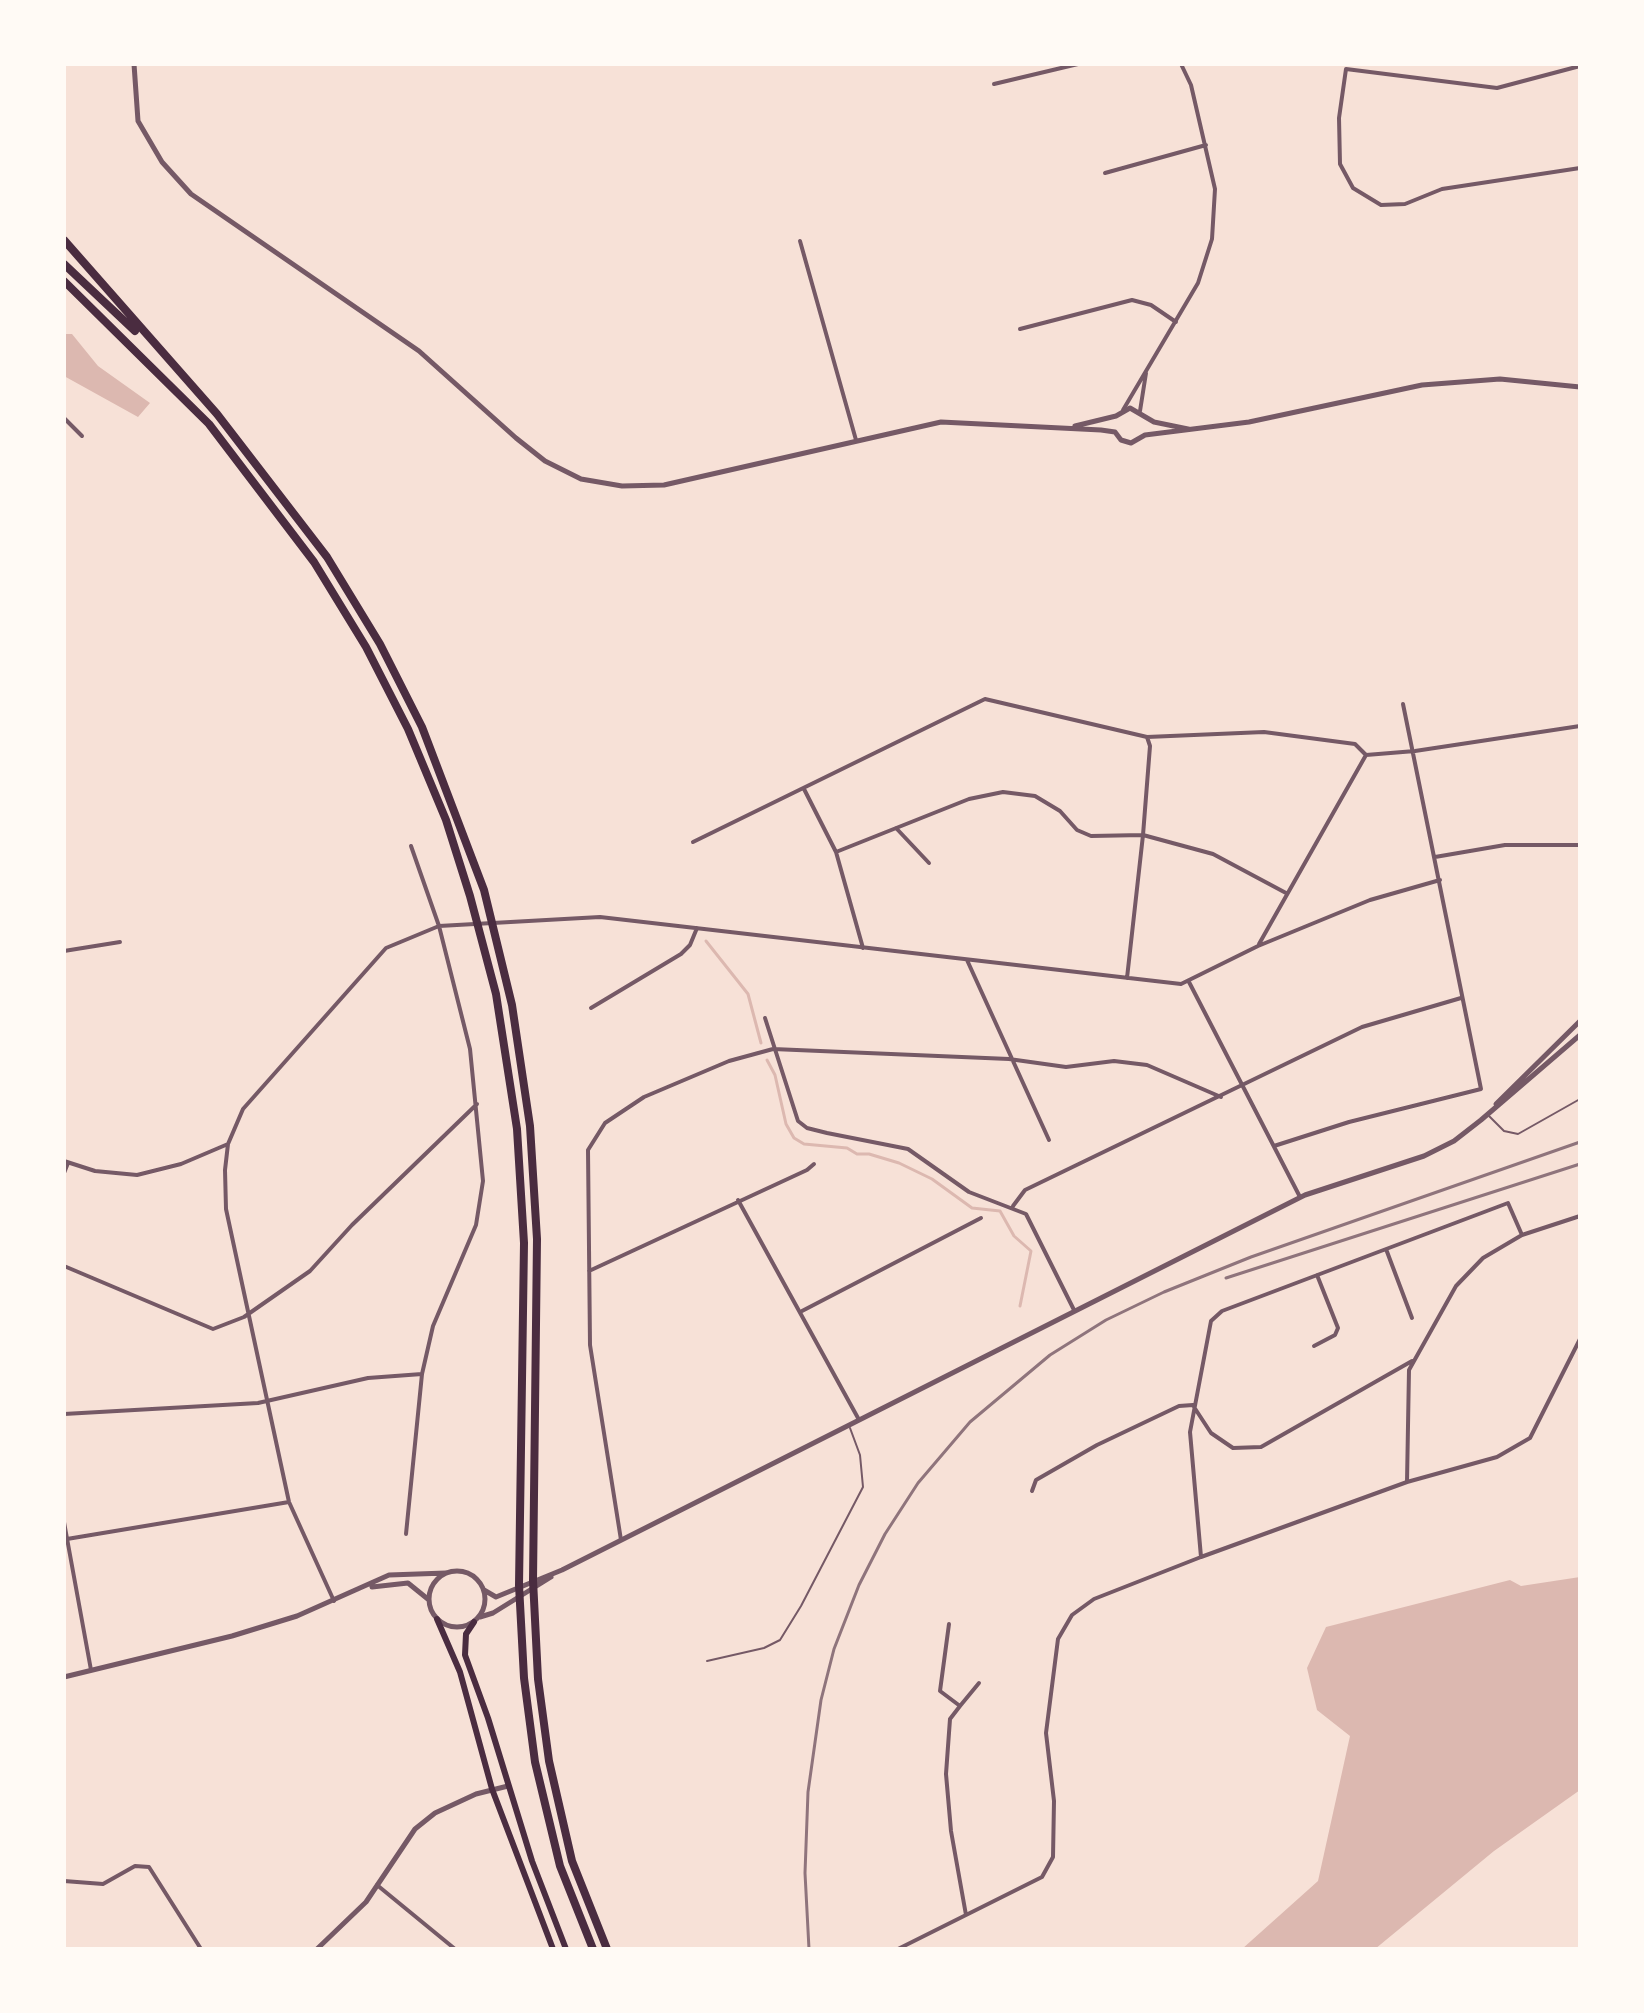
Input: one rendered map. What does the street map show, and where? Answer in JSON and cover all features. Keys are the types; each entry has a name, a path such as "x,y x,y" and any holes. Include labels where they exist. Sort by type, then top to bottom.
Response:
{"highway":[{"path":"64,240 274,483 352,597 422,727 484,890 512,1005 531,1140 537,1239 533,1580 538,1679 549,1761 572,1861 607,1949"},
{"path":"64,264 162,356"},
{"path":"64,281 209,424 314,562 366,647 408,729 446,820 496,994 517,1129 524,1243 519,1585 524,1678 535,1762 560,1866 593,1949"}],"main road":[{"path":"437,1619 460,1672 492,1789 553,1949"},
{"path":"476,1620 466,1634 465,1655 532,1861 566,1949"}],"street":[{"path":"134,64 138,121 162,162 191,194 419,351 545,461 581,479 622,486 664,485 941,422 1115,432"},
{"path":"994,84 1078,64"},
{"path":"1068,427 1116,416 1123,410 1198,283 1212,239 1215,189 1191,85 1181,64"},
{"path":"1580,66 1497,88 1345,67 1339,118 1340,164 1353,188 1381,205 1405,204 1442,189 1580,168"},
{"path":"1105,173 1206,145"},
{"path":"800,241 856,440"},
{"path":"1020,329 1132,300 1151,305 1176,322"},
{"path":"1140,411 1148,367"},
{"path":"1116,416 1115,432 1121,440 1131,443 1145,435 1249,422 1422,385 1500,379 1580,387"},
{"path":"1123,410 1140,411 1146,418 1193,431"},
{"path":"64,418 82,436"},
{"path":"1145,435 1146,418"},
{"path":"693,842 985,699 1147,737 1264,732 1355,744 1366,755 1415,751 1580,726"},
{"path":"1274,1146 1349,1122 1481,1089 1415,751 1403,704"},
{"path":"1127,978 1143,835 1150,746 1147,737"},
{"path":"1258,946 1366,755"},
{"path":"804,789 836,852 863,948"},
{"path":"836,852 969,799 1003,792 1035,796 1060,811 1077,830 1091,836 1143,835 1213,854 1286,893"},
{"path":"896,828 929,863"},
{"path":"1435,857 1505,845 1580,845"},
{"path":"406,1534 422,1374 433,1326 476,1225 483,1181 470,1049 439,926 411,846"},
{"path":"334,1601 289,1502 226,1209 228,1144 243,1109 258,1089 386,948 408,936 439,926 600,917 1127,978 1189,982 1258,946 1370,900 1440,880"},
{"path":"591,1008 681,954 690,945 697,928"},
{"path":"64,951 120,942"},
{"path":"967,960 1009,1059 1049,1140"},
{"path":"1189,982 1301,1197"},
{"path":"1013,1206 1025,1190 1362,1027 1461,998"},
{"path":"765,1018 798,1121 807,1128 908,1149 969,1192 1013,1206 1026,1214 1034,1224 1074,1310"},
{"path":"1488,1114 1516,1081 1580,1021"},
{"path":"64,1677 232,1636 334,1601 389,1575 468,1573 484,1590 496,1597 562,1570 1301,1197 1424,1156 1454,1141 1580,1035"},
{"path":"621,1540 596,1396 588,1271 588,1150 605,1123 644,1097 729,1061 773,1049 1009,1059 1066,1067 1114,1061 1147,1065 1221,1097"},
{"path":"64,1266 213,1329 250,1314 310,1271 352,1225 477,1104"},
{"path":"64,1173 66,1162 95,1171 137,1175 181,1164 228,1144"},
{"path":"588,1271 807,1170 814,1164"},
{"path":"738,1200 802,1311 858,1418"},
{"path":"1201,1557 1190,1432 1211,1321 1222,1311 1508,1203 1522,1235"},
{"path":"1407,1482 1409,1370 1456,1286 1483,1258 1522,1235 1580,1216"},
{"path":"802,1311 981,1218"},
{"path":"1386,1249 1412,1318"},
{"path":"1314,1346 1335,1335 1338,1328 1317,1275"},
{"path":"898,1949 1042,1877 1053,1857 1054,1801 1046,1733 1058,1639 1072,1615 1094,1599 1201,1557 1407,1482 1497,1457 1530,1438 1580,1339"},
{"path":"1193,1405 1211,1433 1233,1448 1261,1447 1413,1360"},
{"path":"64,1414 268,1401 368,1378 422,1374"},
{"path":"1032,1491 1036,1480 1097,1445 1179,1406 1193,1405"},
{"path":"67,1539 289,1502"},
{"path":"64,1522 91,1670"},
{"path":"363,1589 399,1581 418,1590 429,1600 437,1619 452,1627 493,1613 562,1570"},
{"path":"429,1600 431,1588 446,1573"},
{"path":"476,1620 485,1600 484,1590"},
{"path":"949,1624 940,1691 960,1706"},
{"path":"966,1915 951,1831 946,1774 950,1719 979,1683"},
{"path":"317,1949 366,1902 415,1829 435,1813 492,1789 508,1786"},
{"path":"64,1881 103,1884 135,1866 149,1867 201,1949"},
{"path":"377,1885 455,1949"}],"lane":[{"path":"1488,1114 1504,1131 1518,1134 1580,1099"},
{"path":"707,1661 764,1648 780,1640 801,1606 863,1487 860,1455 848,1423"}],"shaded area":[{"path":"64,334 72,334 98,366 150,403 138,417 64,376"},
{"path":"1580,1577 1580,1790 1494,1851 1375,1949 1242,1949 1318,1881 1350,1736 1317,1710 1307,1668 1326,1627 1510,1580 1521,1586"}],"waterway":[{"path":"706,941 748,994 761,1043"},
{"path":"767,1060 775,1075 786,1124 794,1138 804,1144 847,1148 857,1154 869,1154 899,1163 932,1179 972,1208 1000,1211 1014,1236 1031,1251 1020,1306"}],"railway":[{"path":"809,1949 805,1873 808,1792 821,1700 834,1649 859,1585 885,1534 918,1483 970,1422 1050,1355 1106,1320 1164,1292 1251,1257 1580,1142"},
{"path":"1226,1278 1580,1164"}]}
